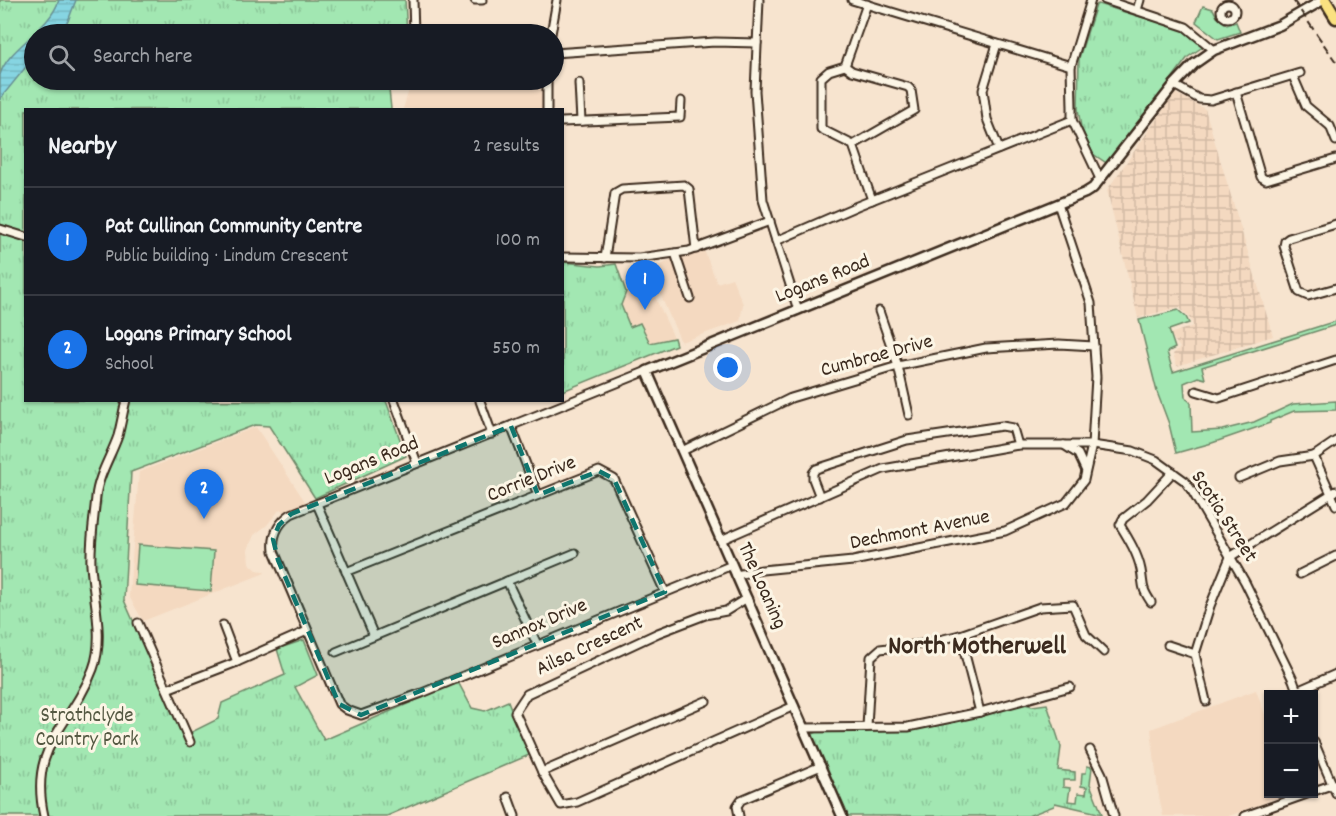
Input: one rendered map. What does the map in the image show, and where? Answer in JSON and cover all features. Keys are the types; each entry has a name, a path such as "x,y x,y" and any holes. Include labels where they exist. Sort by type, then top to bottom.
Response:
{"main road":[{"path":"1324,0 1336,18"}],"street":[{"path":"413,0 414,24"},
{"path":"474,0 482,0"},
{"path":"553,24 557,0"},
{"path":"759,0 755,91 763,200 798,310"},
{"path":"852,0 1071,66"},
{"path":"1091,0 1071,66 1072,120 1100,179"},
{"path":"1105,0 1186,27 1214,50"},
{"path":"1137,10 1140,0"},
{"name":"Logans Road","path":"307,631 274,551 275,532 283,520 291,514 1085,193 1100,179 1174,85 1194,64 1214,50 1280,25 1324,0"},
{"path":"845,66 867,4"},
{"path":"564,52 715,42 757,43"},
{"path":"997,44 983,90 987,119 999,149"},
{"path":"845,66 829,71 821,78 821,129 853,145 872,200"},
{"path":"845,66 852,71 908,87 911,90 915,110 853,145"},
{"path":"1174,85 1199,99 1211,100 1296,75 1306,106 1330,126 1336,141"},
{"path":"579,83 580,121"},
{"path":"547,90 547,108"},
{"path":"1236,92 1262,177 1266,180 1336,159"},
{"path":"564,122 680,117 681,101"},
{"path":"776,241 1072,120"},
{"path":"604,258 615,194 622,189 684,185 689,189 696,249"},
{"name":"Dechmont Avenue","path":"736,575 762,570 853,561 1005,531 1066,503 1084,480 1092,445 1096,377 1092,303 1058,204"},
{"path":"564,257 639,258 675,253 696,249 770,221"},
{"path":"1336,224 1289,238 1284,246 1299,292 1308,296 1336,288"},
{"path":"0,229 24,236"},
{"path":"675,253 690,298"},
{"path":"879,311 898,366 909,415"},
{"name":"Cumbrae Drive","path":"682,451 791,398 898,366 986,348 1059,344 1094,346"},
{"path":"1196,391 1219,398 1336,360"},
{"name":"The Loaning","path":"647,371 842,816"},
{"path":"44,816 41,800 43,760 55,735 80,698 94,668 98,640 91,562 97,492 118,435 126,402"},
{"path":"395,402 417,463"},
{"path":"480,402 492,434"},
{"path":"511,426 538,495"},
{"path":"820,497 813,479 816,469 907,440 1002,426 1013,428 1018,445"},
{"path":"1239,478 1280,461 1314,456 1336,441"},
{"path":"1062,444 1078,453 1086,471"},
{"name":"Scotia Street","path":"721,540 883,469 1018,445 1092,445 1132,451 1156,460 1185,481 1192,491 1245,582 1296,690"},
{"path":"1314,456 1333,492 1336,505"},
{"name":"Corrie Drive","path":"346,572 599,471 614,479 665,592"},
{"path":"1151,602 1142,589 1141,569 1130,540 1120,525 1123,519 1147,500 1173,472"},
{"path":"1206,701 1195,654 1210,606 1230,557 1333,492"},
{"path":"317,504 374,636"},
{"path":"336,652 575,553"},
{"path":"1300,574 1336,556"},
{"name":"Sannox Drive","path":"307,631 339,704 346,710 361,715 422,693 732,565"},
{"path":"507,581 537,644"},
{"name":"Ailsa Crescent","path":"747,598 726,610 705,615 658,633 527,694 515,712 542,772 561,805 577,802 794,706"},
{"path":"867,728 871,657 880,649 923,644 960,635 1040,607 1073,605 1086,634 1104,651"},
{"path":"223,625 237,662"},
{"path":"137,627 190,742"},
{"path":"167,689 237,662 307,631"},
{"path":"960,635 980,712"},
{"path":"1168,645 1195,654"},
{"path":"1303,690 1336,674"},
{"path":"804,728 908,727 980,712 1070,687"},
{"path":"542,772 706,701"},
{"path":"1315,744 1336,793"},
{"path":"1090,750 1102,774 1114,816"},
{"path":"739,816 737,806 741,800 820,766"},
{"path":"1318,790 1334,784"},
{"path":"508,797 515,816"},
{"path":"1245,816 1296,798"}],"highlighted area":[{"path":"511,426 538,495 599,471 614,479 665,592 361,715 339,704 278,560 273,539 279,525 291,514"}],"shaded area":[{"path":"409,90 541,90 542,108 403,108"},
{"path":"1175,93 1205,109 1273,336 1177,366 1173,354 1180,348 1170,334 1193,326 1191,320 1179,307 1138,318 1107,190"},
{"path":"704,250 717,283 732,278 743,304 740,321 681,342 650,271 681,254"},
{"path":"649,284 674,338 650,344 630,327 621,304 626,292"},
{"path":"256,427 306,503 284,512 280,509 267,525 254,535 248,550 249,563 265,573 143,621 129,596 139,472"},
{"path":"1256,690 1264,712 1264,798 1277,798 1229,816 1163,816 1151,729"}],"green space":[{"name":"Strathclyde Country Park","path":"0,0 405,0 406,24 24,24 24,90 389,90 391,108 24,108 24,402 386,402 406,456 315,498 269,426 255,425 131,472 124,600 184,736 218,719 222,703 285,675 277,649 304,640 318,675 295,687 324,740 458,682 472,708 485,711 508,701 529,755 387,816 0,816"},
{"path":"1098,4 1181,29 1204,46 1188,57 1108,164 1093,154 1081,127 1078,109 1079,58"},
{"path":"1203,6 1213,9 1217,17 1227,25 1236,22 1240,32 1218,39 1196,22"},
{"path":"564,262 600,266 616,264 626,292 621,305 630,327 640,323 650,343 674,338 676,345 564,391"},
{"path":"1178,310 1189,323 1169,330 1175,348 1167,352 1173,372 1336,321 1336,325 1202,367 1205,379 1198,377 1184,383 1185,397 1191,403 1192,432 1222,430 1254,422 1293,404 1336,401 1336,410 1294,411 1270,423 1176,453 1169,424 1157,392 1139,320"},
{"path":"138,545 214,551 211,591 135,585"},
{"path":"1017,702 1032,706 1047,704 1061,747 1058,770 1075,772 1075,780 1063,780 1063,787 1070,788 1068,801 1077,802 1078,793 1086,794 1087,787 1081,786 1082,773 1086,773 1087,766 1092,767 1090,784 1102,814 1055,803 1054,806 1028,816 847,816 812,739 813,734 817,732 880,731 923,726"}],"water":[{"path":"59,0 76,0 65,24 44,24"},
{"path":"24,43 24,69 0,99 0,75 11,56"}],"railway":[{"path":"1293,0 1336,62"}],"place":[{"name":"Pat Cullinan Community Centre","path":"645,310"},
{"name":"Logans Primary School","path":"204,519"}],"district":[{"name":"North Motherwell","path":"977,647"}]}
